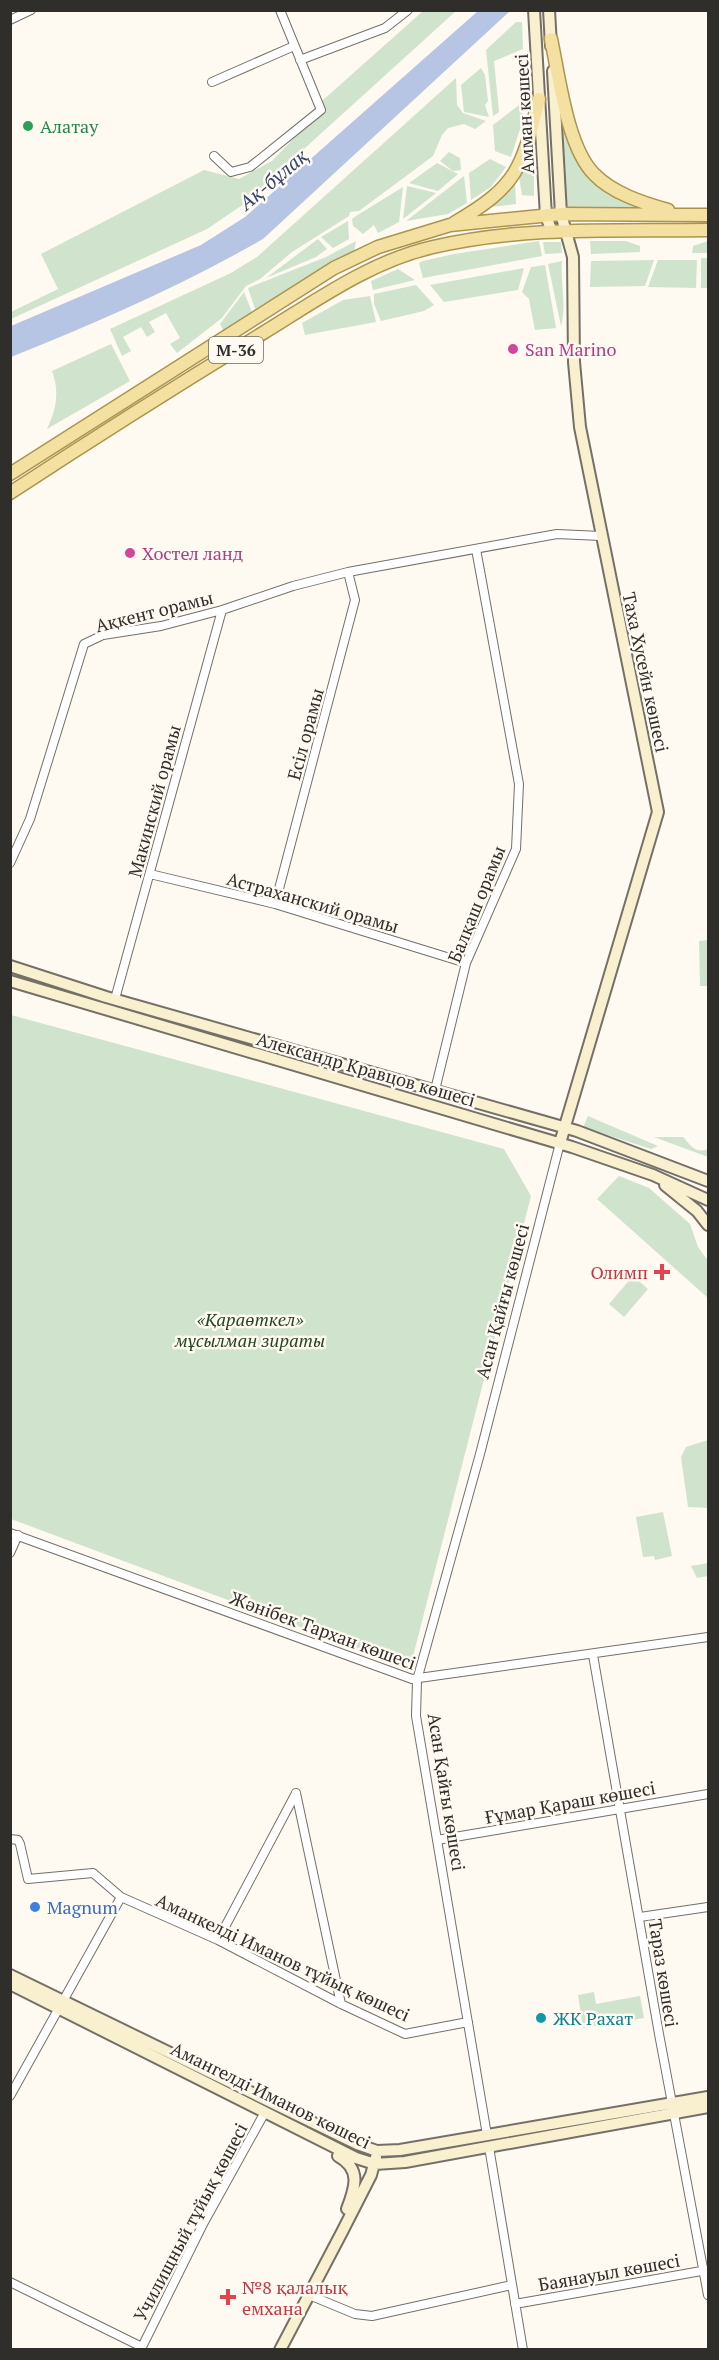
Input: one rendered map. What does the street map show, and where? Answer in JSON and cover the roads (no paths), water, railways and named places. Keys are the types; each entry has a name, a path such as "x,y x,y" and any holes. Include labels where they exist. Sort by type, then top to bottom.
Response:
{"main road":[{"name":"Амман көшесі","path":"534,10 546,216 552,232"},
{"name":"Амман көшесі","path":"549,10 561,214"},
{"path":"551,39 571,130 593,174 626,195 686,215"},
{"path":"450,225 486,204 511,179 527,147 539,99"},
{"name":"M-36","path":"10,474 334,268 378,247 450,225 561,214 708,215"},
{"name":"Таха Хусейн көшесі","path":"560,1143 658,812 580,427 574,362 573,258 568,231 561,214"},
{"name":"M-36","path":"10,493 179,384 338,287 387,262 430,247 476,238 568,231 708,230"},
{"name":"Александр Кравцов көшесі","path":"10,966 115,999 564,1128 708,1181"},
{"name":"Александр Кравцов көшесі","path":"10,981 560,1143 653,1175 708,1200"},
{"path":"653,1175 697,1211 708,1225"},
{"name":"Амангелді Иманов көшесі","path":"10,1975 268,2113 356,2158 375,2164 405,2162 489,2147 673,2108 708,2097"},
{"name":"Амангелді Иманов көшесі","path":"10,1984 61,2004 357,2144 377,2151 673,2108 708,2107"},
{"path":"268,2113 286,2127 350,2165 356,2185 342,2232"},
{"name":"Асан Қайғы көшесі","path":"487,2135 489,2147"},
{"path":"280,2349 342,2232 375,2164 377,2151"}],"street":[{"path":"10,20 32,10"},
{"path":"213,156 231,172 250,167 321,107 280,10"},
{"path":"300,60 386,28 408,10"},
{"path":"212,82 294,46"},
{"name":"Ақкент орамы","path":"10,863 30,819 84,644 103,635 161,626 222,610 293,586 348,572 557,534 601,536"},
{"name":"Балқаш орамы","path":"435,1090 466,963 516,849 519,784 476,549"},
{"name":"Есіл орамы","path":"275,904 355,600 348,572"},
{"name":"Макинский орамы","path":"115,999 222,610"},
{"name":"Астраханский орамы","path":"150,874 275,904 466,963"},
{"name":"Асан Қайғы көшесі","path":"487,2135 416,1716 417,1680 480,1454 560,1143"},
{"path":"10,1553 14,1534"},
{"name":"Жәнібек Тархан көшесі","path":"14,1534 417,1680 708,1637"},
{"name":"Тараз көшесі","path":"593,1655 673,2108 706,2271 708,2295"},
{"path":"218,1940 296,1793 341,2004"},
{"name":"Ғұмар Қараш көшесі","path":"437,1840 708,1794"},
{"name":"Аманкелді Иманов тұйық көшесі","path":"10,1839 18,1840 20,1844 28,1879 93,1873 121,1897 218,1940 341,2004 405,2034 468,2022"},
{"path":"10,2096 121,1897"},
{"path":"640,1917 708,1907"},
{"name":"Училищный тұйық көшесі","path":"10,2282 141,2347 203,2224 268,2113"},
{"name":"Асан Қайғы көшесі","path":"489,2147 523,2349"},
{"name":"Баянауыл көшесі","path":"515,2304 706,2271"},
{"name":"Баянауыл көшесі","path":"309,2295 355,2314 372,2316 512,2285"}],"water":[{"path":"478,11 510,11 263,239 139,302 11,357 11,326 201,245 245,217"}],"place":[{"name":"Алатау","path":"28,126"},
{"name":"San Marino","path":"513,349"},
{"name":"Хостел ланд","path":"130,553"},
{"name":"Олимп","path":"662,1272"},
{"name":"Magnum","path":"35,1907"},
{"name":"ЖК Рахат","path":"541,2018"},
{"name":"№8 қалалық емхана","path":"228,2297"}],"water label":[{"name":"Ақ-бұлақ","path":"273,179"}],"park label":[{"name":"«Қараөткел» мұсылман зираты","path":"250,1329"}]}
